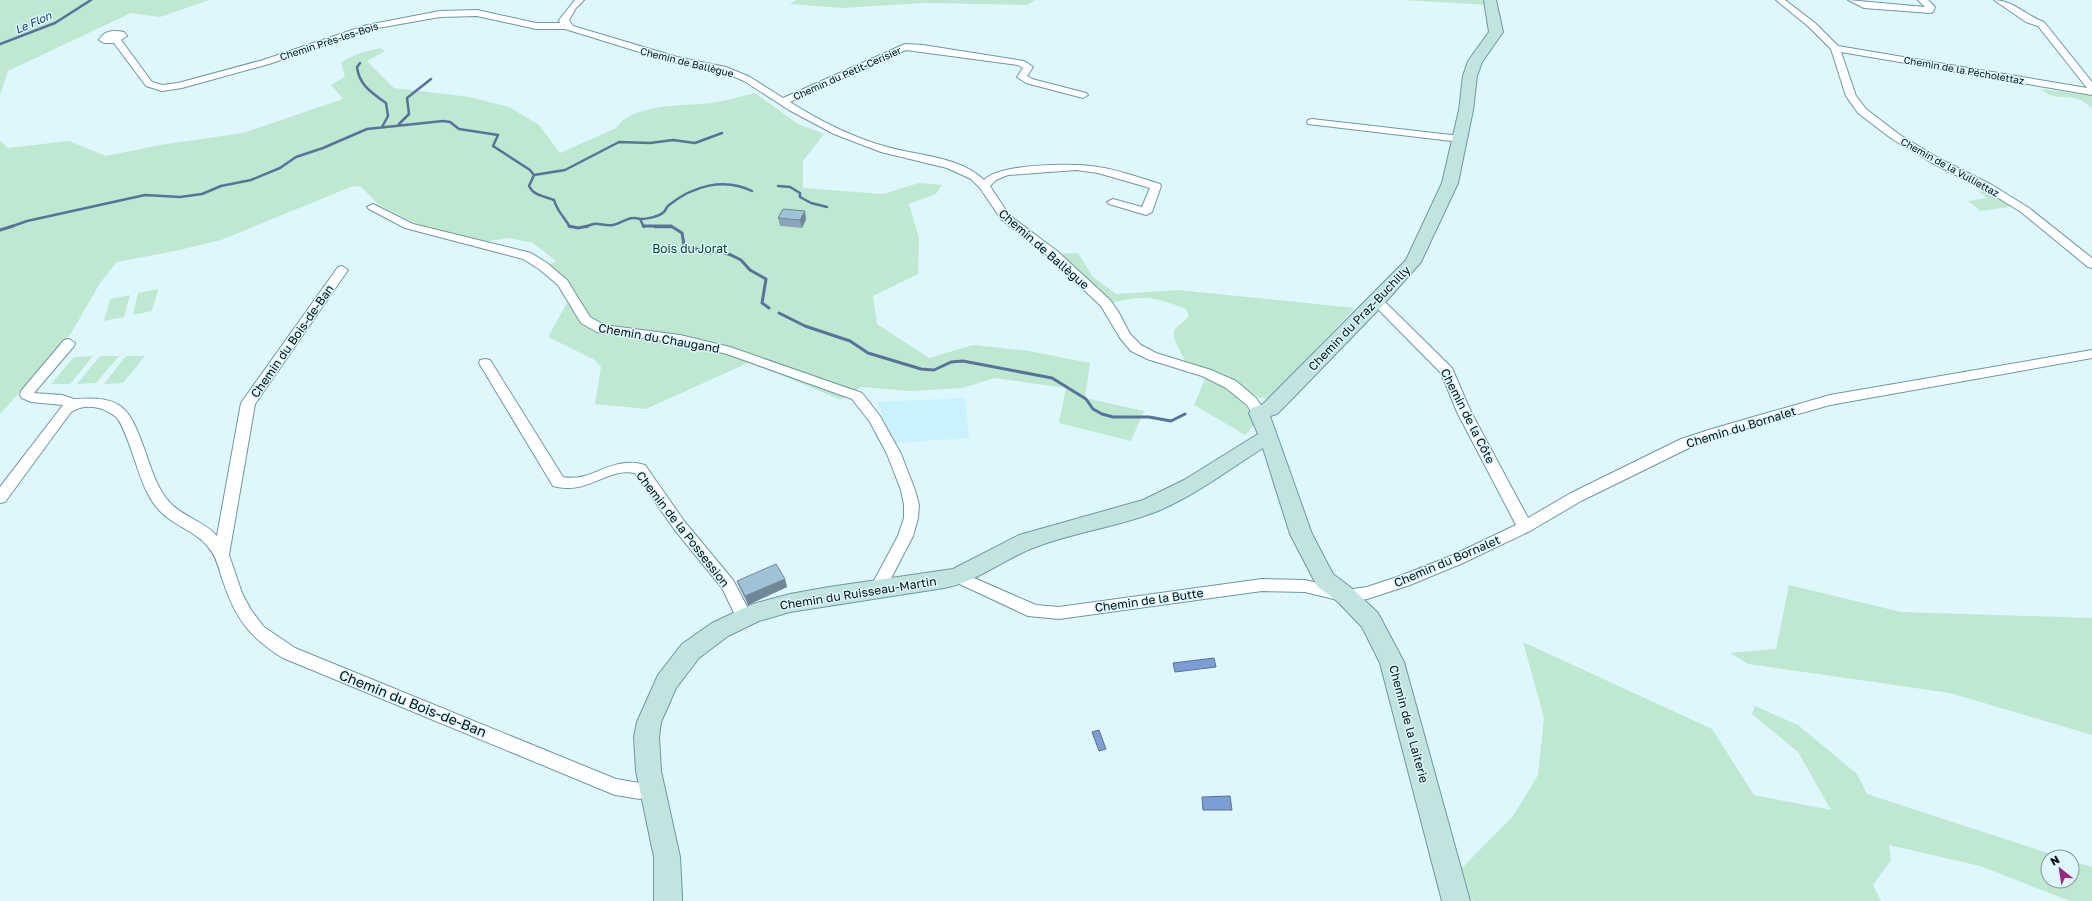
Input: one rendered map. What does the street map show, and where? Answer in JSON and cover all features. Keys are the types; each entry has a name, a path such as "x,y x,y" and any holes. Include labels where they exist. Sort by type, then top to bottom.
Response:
{"street":[{"path":"567,26 564,22 565,18 573,6 580,0"},
{"name":"Chemin du Praz-Buchilly","path":"1259,413 1270,409 1377,301 1413,262 1450,183 1460,139 1470,76 1475,61 1492,40 1496,32 1490,0"},
{"path":"1780,0 1812,25 1835,48"},
{"path":"1852,0 1864,5 1930,10 1931,7 1922,0"},
{"path":"1998,0 2029,20 2039,23 2092,88"},
{"name":"Chemin Près-les-Bois","path":"116,40 149,84 162,88 254,65 370,27 440,14 477,13 536,26 567,26"},
{"name":"Chemin de Ballègue","path":"567,26 675,60 699,64 737,74 806,118 848,137 873,147 957,168 973,176 984,186 993,203 1005,218 1046,248 1098,296 1112,312 1127,340 1136,349 1152,356 1223,380 1246,395 1254,404 1259,413 1269,437"},
{"name":"Chemin du Petit-Cerisier","path":"782,102 905,48 923,48 1021,63 1028,68 1022,77 1029,81 1083,95"},
{"name":"Chemin de la Pécholettaz","path":"1835,48 2092,92"},
{"name":"Chemin de la Vulliettaz","path":"1835,48 1851,96 1862,111 1896,137 1936,161 1988,187 2025,210 2092,264"},
{"path":"1312,122 1460,139"},
{"path":"984,186 992,178 1006,172 1076,167 1099,170 1156,186 1146,212 1113,202"},
{"name":"Chemin du Chaugand","path":"373,207 409,226 527,256 543,266 563,283 585,320 601,329 680,339 730,351 857,396 869,407 895,455 911,500 912,510 909,527 877,590"},
{"name":"Chemin du Bois-de-Ban","path":"221,556 248,403 342,270"},
{"name":"Chemin de la Côte","path":"1377,301 1447,371 1464,412 1525,528"},
{"name":"Chemin du Bois-de-Ban","path":"69,343 28,391 27,395 32,398 62,400 76,404 88,402 103,404 119,412 123,416 127,421 147,478 163,506 181,521 206,534 215,544 221,556 235,596 249,622 267,641 289,653 473,727 615,787 640,791 652,788"},
{"name":"Chemin du Bornalet","path":"1346,596 1367,593 1404,581 1525,528 1576,497 1686,443 1720,431 1836,399 2092,354"},
{"name":"Chemin de la Possession","path":"485,364 558,482 568,485 579,484 622,467 633,466 640,469 679,525 728,584 744,616"},
{"path":"0,498 62,413 76,404"},
{"name":"Chemin du Ruisseau-Martin","path":"668,901 668,857 652,788 646,746 648,724 661,690 673,670 691,650 716,630 744,616 777,606 958,577 1002,552 1028,541 1137,510 1168,498 1206,477 1261,440 1269,437"},
{"name":"Chemin de la Laiterie","path":"1269,437 1301,534 1325,580 1346,596 1370,620 1392,662 1456,901"},
{"name":"Chemin de la Butte","path":"958,577 1034,611 1059,613 1262,585 1305,586 1346,596"}],"shaded area":[{"path":"965,398 969,438 894,443 877,402"}],"green space":[{"path":"0,0 209,0 160,17 131,13 8,71 0,95"},
{"path":"796,0 1035,0 1027,5 925,3 841,8 790,4"},
{"path":"1403,0 1488,0 1489,5"},
{"name":"Bois du Jorat","path":"380,48 385,51 367,61 394,88 470,97 509,107 539,125 560,153 616,128 624,120 634,114 646,110 660,107 712,103 755,93 798,124 824,134 803,161 803,188 883,194 919,183 942,185 936,194 909,204 919,238 918,274 873,296 877,324 929,358 973,345 1029,351 1090,363 1085,398 1144,411 1131,441 1059,423 1066,388 995,378 962,388 910,391 861,387 841,400 750,362 646,409 595,404 601,367 595,360 548,337 571,296 543,269 556,261 533,243 509,238 483,242 433,230 415,223 379,205 361,187 353,186 221,240 175,251 117,262 100,283 73,330 63,344 0,414 0,141 8,148 69,141 106,156 160,145 243,133 343,99 331,85 345,77 341,62 357,54"},
{"path":"2041,89 2092,95 2092,108 2080,100 2050,95"},
{"path":"1988,190 2016,206 1981,211 1968,201 1987,198 1979,192"},
{"path":"1078,253 1093,277 1116,294 1178,290 1355,308 1269,398 1259,398 1241,385 1186,363 1174,339 1174,330 1189,316 1186,309 1150,298 1124,300 1113,303 1060,254"},
{"path":"158,289 152,311 133,315 138,293"},
{"path":"130,295 124,317 104,321 110,299"},
{"path":"93,356 70,384 51,384 74,357"},
{"path":"100,356 119,356 96,383 77,384"},
{"path":"126,356 145,356 123,383 104,384"},
{"path":"1206,377 1236,396 1248,409 1254,425 1245,435 1194,405"},
{"path":"1789,585 1901,612 2092,618 2092,735 1950,693 1748,664 1730,653 1776,649"},
{"path":"1523,642 1712,729 1754,795 1831,810 1798,752 1752,714 1755,706 1798,725 1857,774 1867,794 2040,850 2040,889 2080,889 2080,863 2092,867 2092,901 2070,901 1980,866 1889,845 1891,860 1873,885 1881,901 1474,901 1463,898 1458,872 1513,816 1538,775 1544,718"}],"water":[{"path":"1214,658 1216,667 1175,672 1173,663"},
{"path":"1099,730 1106,749 1099,751 1092,732"},
{"path":"1230,796 1232,810 1203,810 1202,797"}],"building":[{"path":"783,209 805,211 800,220 778,218"},
{"path":"776,564 785,579 745,596 737,581"}],"waterway":[{"name":"Le Flon","path":"0,44 55,23 91,0"},
{"path":"360,63 357,67 363,84 386,103 388,116 382,127"},
{"path":"399,124 409,114 407,98 431,79"},
{"path":"12,226 27,221 145,195 180,197 202,194 221,186 251,180 280,168 296,157 323,148 367,129 443,121 450,122 459,129 498,135 493,146 530,170 534,175"},
{"path":"534,175 565,170 619,142 650,143 673,140 695,143 722,133"},
{"path":"534,175 529,186 531,189 540,195 554,200 559,211 569,226"},
{"path":"640,219 659,215 678,198 709,186 720,184 731,185 752,191"},
{"path":"778,186 790,187 800,193 800,197 811,203 827,207"},
{"path":"588,226 594,224 613,225 633,218 640,219"},
{"path":"640,219 644,226"},
{"path":"0,230 12,226"},
{"path":"569,226 578,228 588,226"},
{"path":"644,226 671,226 682,233 684,245 708,253 721,252 741,260 750,270 766,279 762,303 769,308"},
{"path":"655,227 672,227"},
{"path":"779,313 805,326 850,341 868,353 921,369 934,370 951,362 963,361 1052,378 1086,399 1093,409 1102,414 1113,417 1149,417 1171,421 1185,414"}]}
